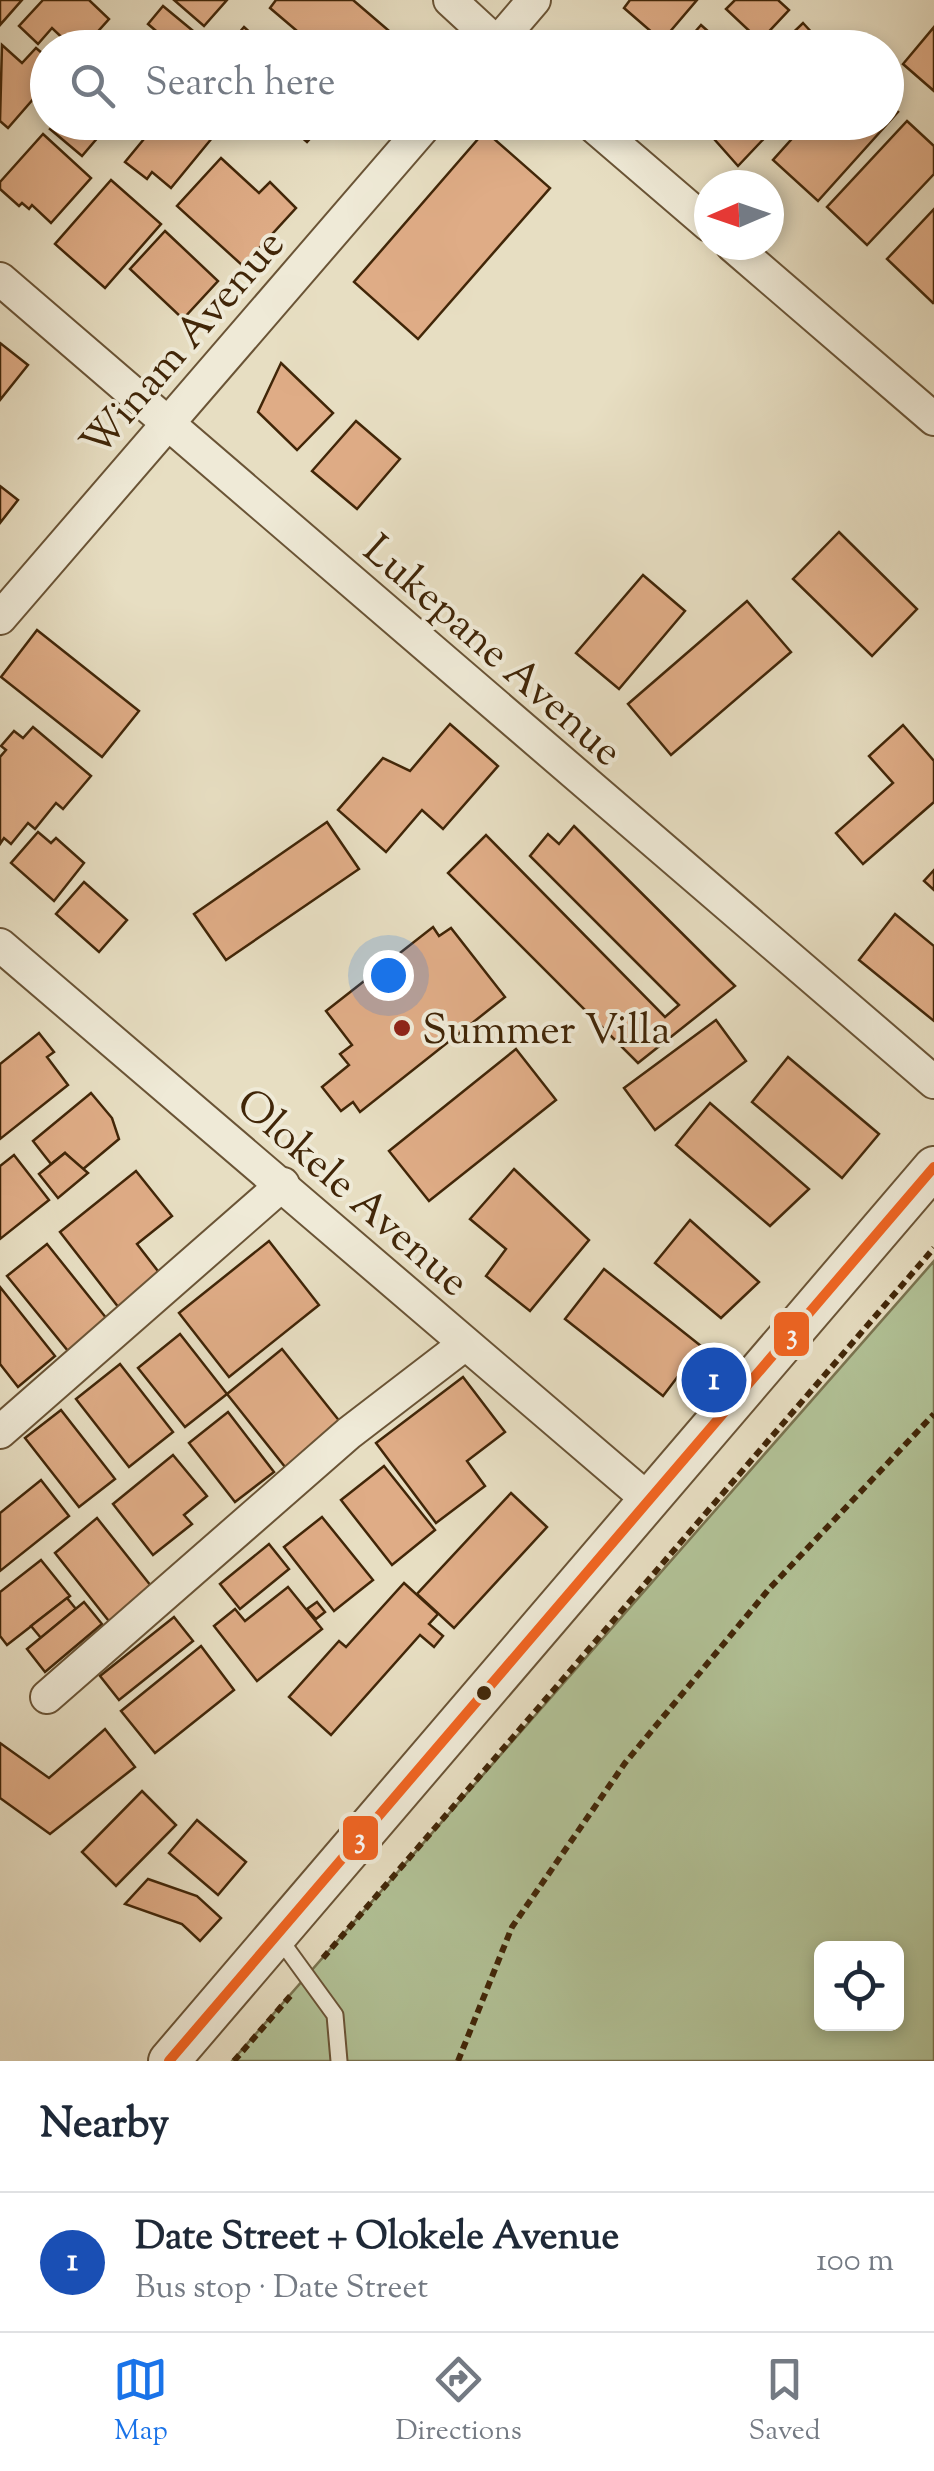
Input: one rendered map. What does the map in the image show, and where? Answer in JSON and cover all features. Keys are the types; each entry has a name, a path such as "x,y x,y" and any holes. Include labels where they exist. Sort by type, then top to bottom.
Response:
{"street":[{"path":"450,0 481,30"},
{"path":"511,30 534,0"},
{"name":"Winam Avenue","path":"0,618 412,140"},
{"path":"611,140 694,212"},
{"path":"749,260 934,419"},
{"name":"Lukepane Avenue","path":"0,279 934,1082"},
{"name":"Olokele Avenue","path":"0,945 651,1502"},
{"path":"169,2061 934,1167"},
{"path":"0,1432 283,1184"},
{"path":"47,1697 349,1433 465,1344"}],"lane":[{"path":"277,1935 335,2015 339,2061"}],"path":[{"path":"234,2061 934,1248"},
{"path":"458,2061 512,1928 624,1763 769,1589 934,1414"}],"green space":[{"path":"934,1261 934,2061 232,2061"}],"building":[{"path":"0,0 22,0 0,25"},
{"path":"43,0 89,0 109,19 99,30 30,30 30,36 19,26"},
{"path":"174,0 227,0 204,26"},
{"path":"276,0 353,0 388,30 296,30 270,8"},
{"path":"630,0 697,0 671,30 649,30 624,8"},
{"path":"735,0 778,0 789,10 770,30 748,30 726,9"},
{"path":"163,6 192,30 155,30 148,24"},
{"path":"934,27 934,91 904,63"},
{"path":"2,45 22,63 30,54 30,103 8,128 0,121"},
{"path":"907,121 934,146 934,174 867,245 827,207 889,140 904,140"},
{"path":"38,140 50,140 91,178 51,223 32,205 29,209 22,203 19,206 0,189 0,182"},
{"path":"63,140 96,140 82,156"},
{"path":"143,140 210,140 171,188 152,172 147,179 125,162"},
{"path":"477,140 495,140 550,188 418,339 354,282"},
{"path":"715,140 763,140 738,166"},
{"path":"791,140 873,140 818,201 773,160"},
{"path":"221,158 259,193 270,182 296,208 243,266 177,206"},
{"path":"111,180 161,224 105,288 55,244"},
{"path":"934,209 934,302 933,303 887,259"},
{"path":"165,231 218,281 183,319 130,269"},
{"path":"0,343 28,365 0,400"},
{"path":"281,363 333,413 297,450 258,412"},
{"path":"356,421 400,459 357,509 312,471"},
{"path":"0,486 18,500 0,523"},
{"path":"839,532 917,609 872,656 793,579"},
{"path":"643,575 685,611 619,689 576,653"},
{"path":"747,601 791,652 671,755 628,704"},
{"path":"37,630 139,711 102,757 1,677"},
{"path":"450,724 498,766 443,829 422,810 386,852 338,810 383,758 410,771"},
{"path":"903,725 934,761 934,802 863,864 836,833 893,783 869,756"},
{"path":"33,727 91,776 63,809 56,803 35,829 28,823 11,844 4,838 0,844 0,757 6,750 1,746 14,731 23,738"},
{"path":"327,822 359,869 226,960 194,914"},
{"path":"574,826 735,986 638,1063 448,873 486,835 665,1017 679,1005 530,856 548,834 559,844"},
{"path":"38,832 51,843 56,838 84,863 54,901 11,863"},
{"path":"934,870 934,890 924,881"},
{"path":"84,882 127,920 99,952 56,914"},
{"path":"895,914 934,946 934,1021 859,960"},
{"name":"Summer Villa","path":"433,927 439,936 451,928 505,997 360,1112 353,1102 341,1111 322,1087 349,1065 340,1054 352,1045 326,1011"},
{"path":"716,1020 746,1061 655,1130 624,1088"},
{"path":"39,1033 54,1052 47,1057 68,1085 0,1139 0,1064"},
{"path":"516,1049 556,1100 429,1201 389,1151"},
{"path":"788,1057 879,1134 842,1178 752,1102"},
{"path":"91,1093 112,1118 119,1139 82,1170 65,1153 51,1164 33,1141"},
{"path":"710,1103 809,1189 770,1226 676,1145"},
{"path":"65,1153 88,1173 58,1198 39,1174"},
{"path":"14,1155 49,1200 0,1239 0,1166"},
{"path":"514,1169 589,1240 530,1311 486,1276 506,1249 470,1219"},
{"path":"136,1171 172,1216 137,1244 161,1275 119,1308 60,1232"},
{"path":"690,1220 759,1282 721,1318 655,1263"},
{"path":"269,1241 319,1305 229,1377 179,1313"},
{"path":"47,1244 107,1319 68,1351 7,1276"},
{"path":"604,1269 701,1346 663,1396 565,1319"},
{"path":"0,1287 55,1356 18,1387 0,1364"},
{"path":"180,1334 227,1394 185,1427 138,1368"},
{"path":"282,1349 349,1433 293,1477 227,1394"},
{"path":"120,1364 173,1432 129,1467 76,1399"},
{"path":"463,1377 505,1432 467,1461 485,1486 436,1523 376,1443"},
{"path":"61,1410 115,1479 79,1507 25,1438"},
{"path":"228,1412 274,1472 235,1502 189,1443"},
{"path":"173,1455 207,1496 184,1515 192,1524 153,1555 113,1504"},
{"path":"384,1466 435,1530 392,1565 341,1500"},
{"path":"41,1480 69,1516 0,1571 0,1513"},
{"path":"511,1493 547,1527 454,1628 417,1594"},
{"path":"322,1517 373,1580 334,1611 284,1547"},
{"path":"97,1518 155,1591 112,1625 55,1553"},
{"path":"269,1544 289,1569 240,1609 220,1584"},
{"path":"41,1560 70,1596 7,1645 0,1636 0,1592"},
{"path":"404,1583 438,1614 429,1624 443,1636 434,1647 420,1635 331,1735 289,1697 339,1641 346,1647"},
{"path":"288,1587 322,1629 257,1681 214,1626 235,1609 245,1621"},
{"path":"67,1598 76,1609 41,1638 31,1626"},
{"path":"84,1602 102,1624 45,1672 27,1649"},
{"path":"317,1602 325,1612 316,1619 307,1609"},
{"path":"174,1617 193,1641 119,1700 100,1676"},
{"path":"201,1646 234,1690 155,1753 121,1711"},
{"path":"105,1729 135,1767 50,1834 0,1798 0,1743 49,1778"},
{"path":"142,1791 176,1825 116,1886 82,1852"},
{"path":"197,1820 246,1862 218,1895 169,1853"},
{"path":"148,1879 197,1896 221,1918 200,1941 182,1924 125,1904"}],"transit line":[{"name":"3","path":"169,2061 934,1167"}],"place":[{"name":"Summer Villa","path":"402,1028"},
{"name":"Date Street + Olokele Avenue","path":"714,1380"}]}
